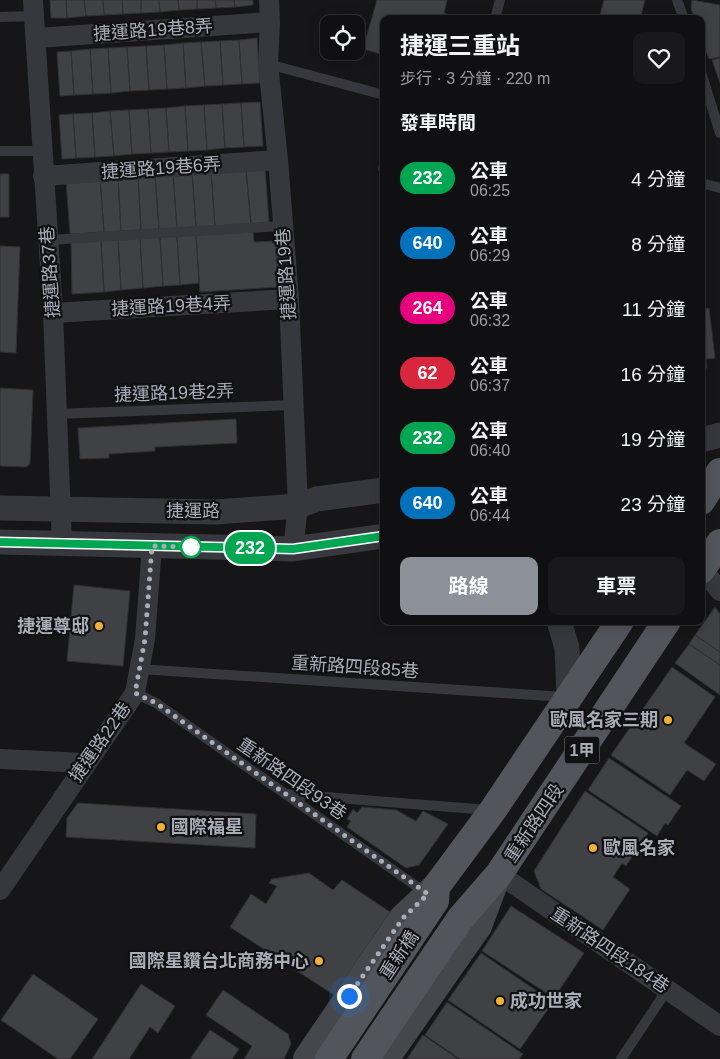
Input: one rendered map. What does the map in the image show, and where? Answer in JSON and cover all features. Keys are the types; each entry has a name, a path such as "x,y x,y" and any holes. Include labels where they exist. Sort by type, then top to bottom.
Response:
{"main road":[{"path":"705,494 715,475"},
{"path":"705,564 720,543"},
{"name":"1甲","path":"433,894 493,810 617,625"},
{"name":"重新路四段","path":"460,919 498,876 664,625"},
{"path":"385,1059 478,926 498,876"},
{"path":"306,1059 403,918 433,894"},
{"name":"重新橋","path":"329,1059 433,894"},
{"name":"重新橋","path":"365,1059 460,919"}],"street":[{"name":"捷運路19巷","path":"269,0 268,64 289,299 298,506 293,549"},
{"name":"捷運路37巷","path":"34,8 52,313 62,544"},
{"name":"捷運路19巷8弄","path":"36,38 270,22"},
{"name":"捷運路19巷6弄","path":"43,176 278,160"},
{"name":"捷運路19巷4弄","path":"52,313 289,299"},
{"path":"705,439 720,435"},
{"name":"捷運路","path":"0,508 61,511 216,512 298,506 317,499 380,491"},
{"name":"捷運路","path":"0,542 293,549 380,537"},
{"name":"捷運路22巷","path":"0,890 85,763 135,693 145,639 152,546"},
{"path":"705,574 720,591"},
{"path":"560,625 567,648 569,697"},
{"path":"0,759 85,763"},
{"name":"重新路四段184巷","path":"498,876 720,1026"}],"lane":[{"path":"495,15 500,0"},
{"path":"677,0 683,15"},
{"path":"0,17 34,8"},
{"path":"268,64 380,94"},
{"path":"705,85 720,133"},
{"path":"0,152 42,152"},
{"path":"705,184 720,188"},
{"path":"48,240 283,226"},
{"name":"捷運路19巷2弄","path":"56,414 293,405"},
{"name":"重新路四段85巷","path":"140,669 569,697"},
{"name":"重新路四段93巷","path":"135,693 156,703 433,894"},
{"path":"286,794 493,810"},
{"path":"621,1059 667,990"}],"building":[{"path":"50,0 66,0 67,18 51,18"},
{"path":"66,0 84,0 86,16 67,18"},
{"path":"84,0 103,0 104,15 86,16"},
{"path":"103,0 122,0 123,14 104,15"},
{"path":"122,0 141,0 141,13 123,14"},
{"path":"141,0 159,0 160,12 141,13"},
{"path":"159,0 178,0 179,10 160,12"},
{"path":"178,0 197,0 197,9 179,10"},
{"path":"197,0 215,0 216,8 197,9"},
{"path":"215,0 234,0 235,7 216,8"},
{"path":"234,0 253,0 253,5 235,7"},
{"path":"377,0 447,0 444,13 451,15 380,15 380,54 365,50 365,42"},
{"path":"604,0 645,0 641,15 600,15"},
{"path":"692,0 720,5 720,57 709,59 705,48 705,15 693,15 691,9"},
{"path":"257,38 260,83 242,84 239,40"},
{"path":"239,40 242,84 223,85 220,41"},
{"path":"220,41 223,85 205,86 201,42"},
{"path":"201,42 205,86 186,88 183,43"},
{"path":"183,43 186,88 167,89 164,45"},
{"path":"164,45 167,89 149,90 146,46"},
{"path":"146,46 149,90 130,91 127,47"},
{"path":"127,47 130,91 111,93 108,48"},
{"path":"108,48 111,93 93,94 90,49"},
{"path":"90,49 93,94 74,95 71,51"},
{"path":"71,51 74,95 60,96 57,52"},
{"path":"720,58 720,83 712,60"},
{"path":"260,102 263,146 244,147 241,103"},
{"path":"241,103 244,147 225,148 222,104"},
{"path":"222,104 225,148 207,150 204,105"},
{"path":"204,105 207,150 188,151 185,106"},
{"path":"185,106 188,151 169,152 166,108"},
{"path":"166,108 169,152 151,153 148,109"},
{"path":"148,109 151,153 132,154 129,110"},
{"path":"129,110 132,154 114,156 110,111"},
{"path":"110,111 114,156 95,157 92,113"},
{"path":"92,113 95,157 76,158 73,114"},
{"path":"73,114 76,158 62,159 59,115"},
{"path":"265,168 269,222 251,224 246,169"},
{"path":"246,169 251,224 215,226 211,171"},
{"path":"211,171 215,226 196,227 192,172"},
{"path":"192,172 196,227 177,228 173,174"},
{"path":"0,174 9,174 9,217 0,217"},
{"path":"173,174 177,228 159,229 155,175"},
{"path":"155,175 159,229 141,230 138,176"},
{"path":"138,176 141,230 121,231 118,177"},
{"path":"118,177 121,231 104,232 100,178"},
{"path":"100,178 104,232 70,234 66,180"},
{"path":"253,232 254,242 275,241 279,287 200,292 196,235"},
{"path":"196,235 199,283 180,285 177,236"},
{"path":"177,236 180,285 163,286 160,237"},
{"path":"160,237 163,286 143,288 140,238"},
{"path":"140,238 143,288 121,290 118,239"},
{"path":"118,239 121,290 104,292 101,240"},
{"path":"101,240 104,292 72,294 71,242"},
{"path":"0,246 20,247 16,353 0,352"},
{"path":"705,308 709,308 715,358 706,359 707,368 705,368"},
{"path":"0,388 33,390 30,464 26,467 0,466"},
{"path":"236,419 237,443 155,447 155,451 109,454 109,458 80,459 78,428"},
{"name":"捷運尊邸","path":"74,585 130,591 123,666 67,661"},
{"path":"715,607 720,614 720,652 695,635 702,625 705,625 705,621"},
{"path":"695,635 720,652 720,665 689,644"},
{"path":"689,644 720,665 720,695 675,663"},
{"name":"歐風名家三期","path":"672,667 715,697 684,743 716,764 704,781 687,770 670,795 611,755"},
{"path":"609,758 681,806 668,825 665,823 657,836 588,790"},
{"name":"歐風名家","path":"585,791 648,833 626,866 622,863 613,877 630,889 603,930 541,889 534,871"},
{"name":"國際福星","path":"78,803 256,814 255,848 66,837 67,818"},
{"path":"362,807 396,810 416,821 423,811 448,824 419,865 406,868 347,827 351,821 347,819 353,809 357,813"},
{"name":"國際星鑽台北商務中心","path":"309,873 333,890 342,880 390,912 334,995 230,927 251,894 266,904 277,886 269,883 272,879"},
{"path":"511,906 584,953 554,998 482,951"},
{"name":"成功世家","path":"481,953 553,1002 520,1049 448,1000"},
{"path":"33,974 98,1019 70,1059 58,1059 1,1020"},
{"path":"141,984 175,1006 158,1033 150,1027 129,1059 92,1059"},
{"path":"223,990 288,1034 291,1044 284,1059 244,1059 252,1046 206,1015"},
{"path":"447,1002 523,1054 519,1059 460,1059 425,1035"},
{"path":"210,1030 239,1049 232,1059 190,1059"},
{"path":"423,1035 458,1059 407,1059"}],"bus line":[{"name":"232","path":"0,542 293,549 380,537"}],"place":[{"name":"捷運尊邸","path":"99,626"},
{"name":"歐風名家三期","path":"668,720"},
{"name":"國際福星","path":"161,827"},
{"name":"歐風名家","path":"593,848"},
{"name":"國際星鑽台北商務中心","path":"319,961"},
{"name":"成功世家","path":"500,1001"}],"route":[{"path":"191,547 152,546 145,639 135,693 156,703 428,894 403,918 349,996"}]}
